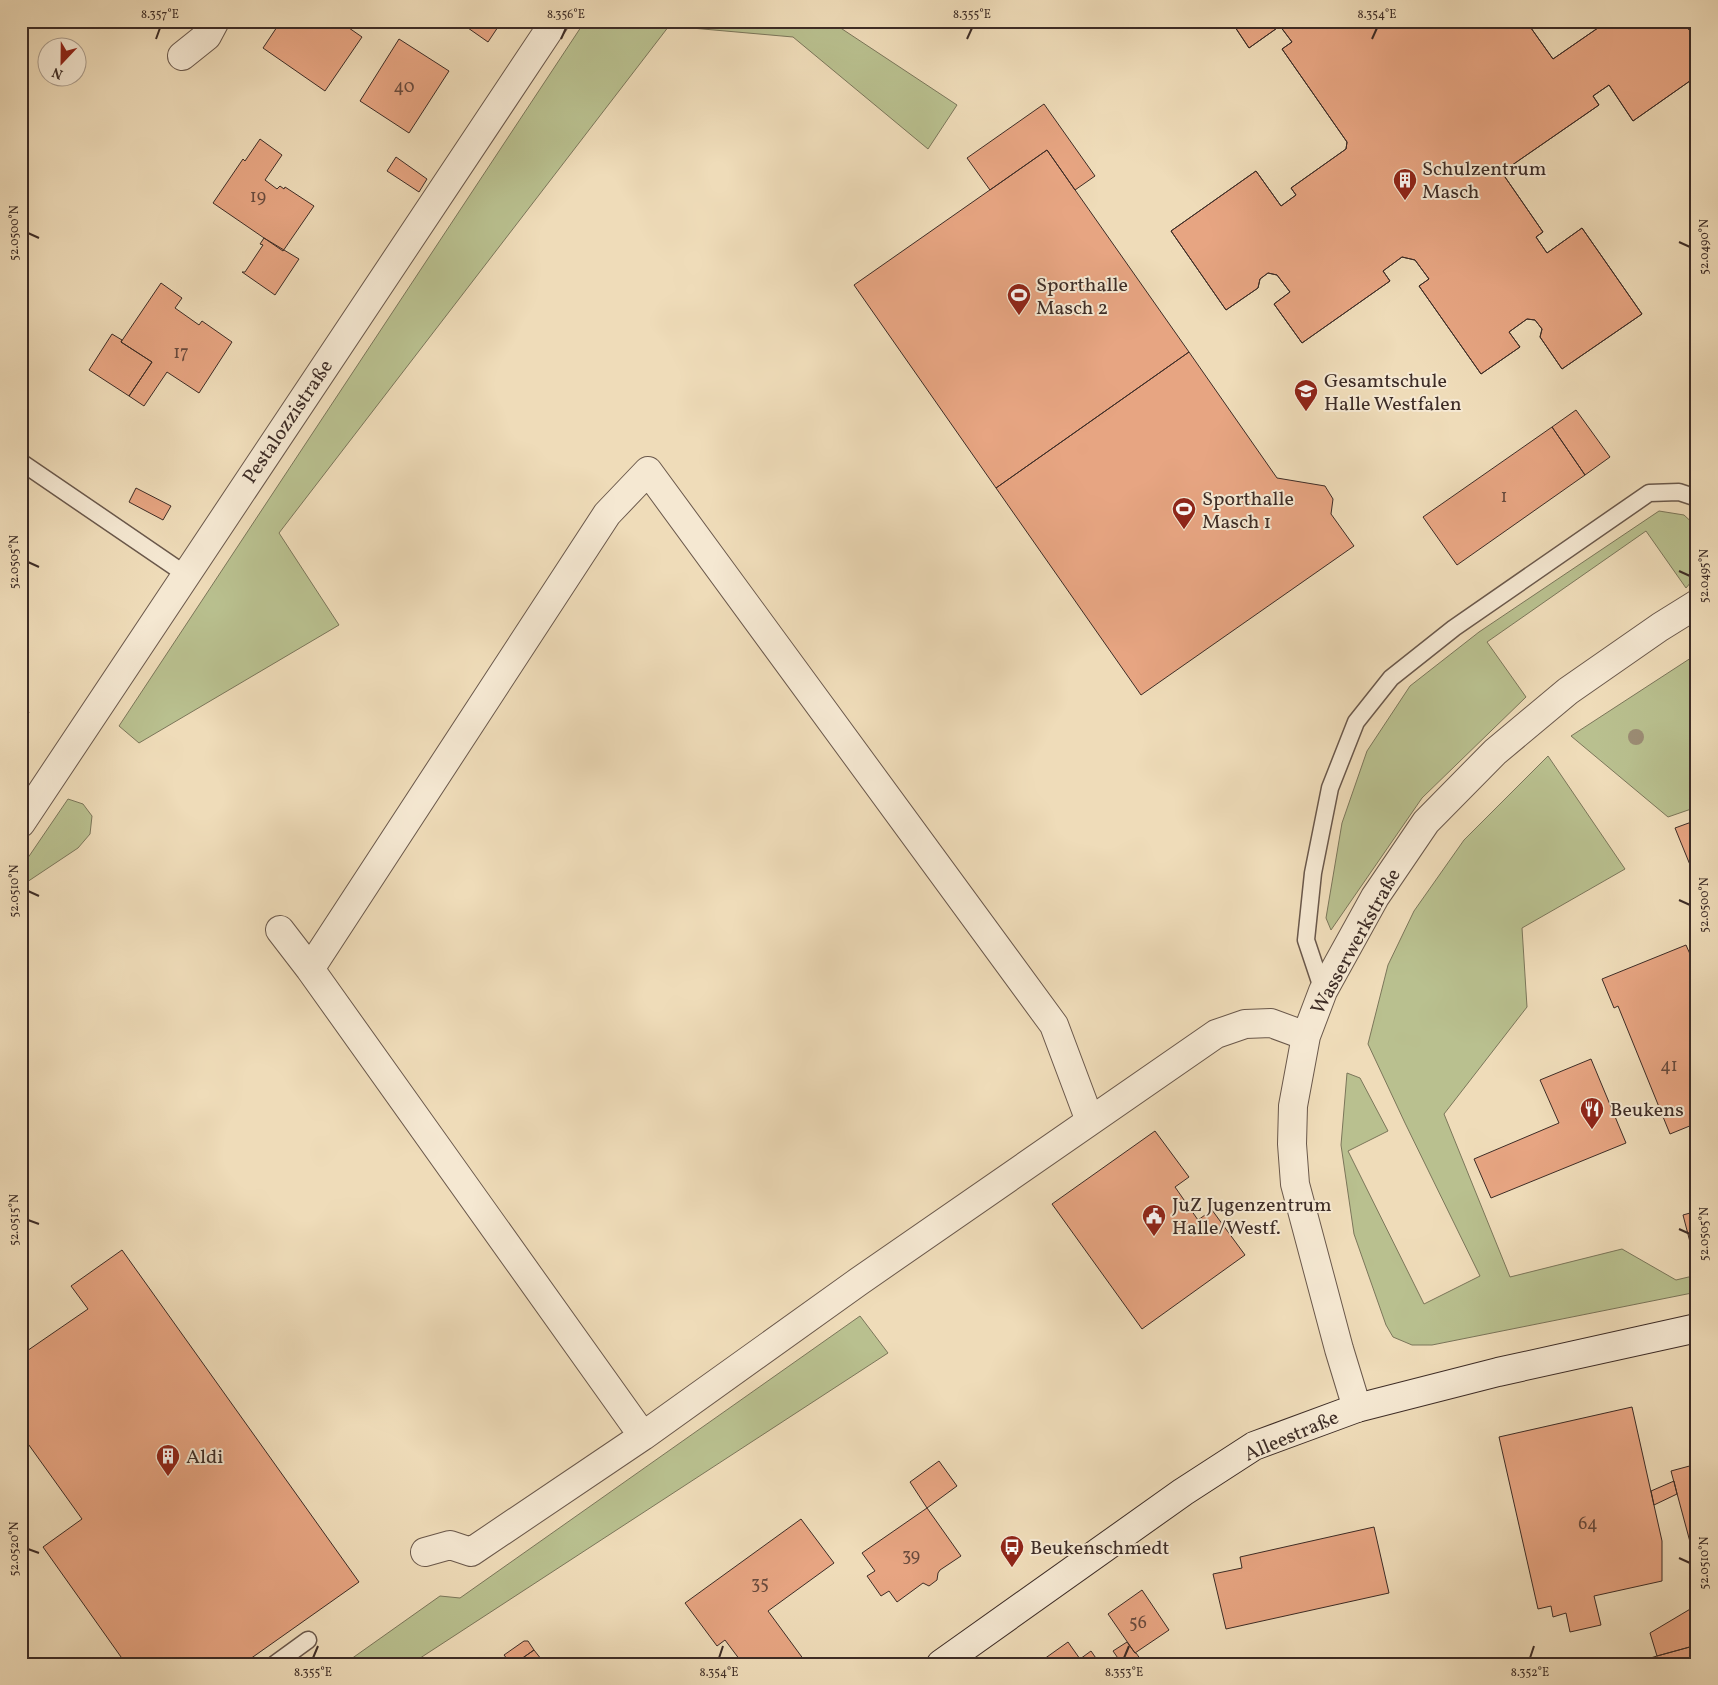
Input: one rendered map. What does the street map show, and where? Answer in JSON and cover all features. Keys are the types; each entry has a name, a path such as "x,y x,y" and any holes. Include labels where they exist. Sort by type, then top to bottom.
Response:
{"street":[{"path":"182,56 207,36 214,21"},
{"name":"Pestalozzistraße","path":"21,823 555,21"},
{"path":"310,969 606,514 648,471 1054,1025 1090,1121"},
{"name":"Wasserwerkstraße","path":"1357,1408 1339,1349 1295,1184 1292,1144 1293,1106 1306,1036 1323,991 1375,897 1426,822 1495,752 1568,691 1660,627 1697,604"},
{"path":"280,930 310,969 643,1436"},
{"path":"425,1552 450,1545 471,1552 643,1436 858,1282 1216,1034 1245,1024 1271,1024 1306,1036"},
{"name":"Alleestraße","path":"941,1664 1183,1492 1254,1446 1357,1408 1498,1372 1697,1328"}],"lane":[{"path":"21,462 185,574"},
{"path":"1323,991 1306,940 1313,873 1330,788 1356,722 1391,678 1454,628 1648,493 1680,492 1697,498"},
{"path":"275,1664 308,1640"}],"green space":[{"path":"585,21 830,21 957,105 928,149 793,37 669,26 279,533 339,625 139,743 119,726"},
{"path":"1659,511 1684,515 1697,527 1697,575 1686,588 1646,531 1487,642 1526,697 1422,798 1331,930 1326,918 1342,823 1367,751 1410,686 1479,632"},
{"path":"1697,654 1697,807 1668,817 1571,736"},
{"path":"1548,756 1625,869 1522,928 1527,1007 1444,1114 1510,1277 1622,1249 1676,1280 1697,1275 1697,1292 1432,1345 1412,1345 1393,1337 1386,1325 1354,1234 1341,1145 1347,1073 1360,1078 1388,1131 1348,1151 1424,1304 1480,1276 1368,1044 1388,965 1414,911 1464,840"},
{"path":"68,799 83,804 92,816 90,834 78,848 21,886 21,868"},
{"path":"860,1316 888,1353 411,1664 344,1664 440,1596 460,1598"}],"building":[{"path":"281,21 339,21 362,37 325,91 263,48"},
{"path":"458,21 502,21 488,42"},
{"name":"Schulzentrum Masch","path":"1231,21 1338,21 1339,23 1342,21 1526,21 1553,59 1608,21 1688,21 1685,24 1697,41 1697,76 1633,121 1609,85 1593,96 1599,105 1505,170 1505,177 1543,232 1536,237 1547,253 1582,228 1642,314 1562,369 1540,337 1542,329 1535,320 1527,319 1509,332 1520,347 1481,374 1419,286 1429,279 1415,260 1402,257 1383,271 1390,281 1302,343 1274,304 1290,292 1277,275 1268,273 1260,279 1258,288 1226,310 1171,231 1256,171 1281,206 1296,195 1291,188 1346,149 1347,142 1282,49 1292,42 1280,26 1249,48"},
{"name":"Schulzentrum Masch","path":"1231,21 1338,21 1339,23 1342,21 1526,21 1553,59 1608,21 1688,21 1685,24 1697,41 1697,76 1633,121 1609,85 1593,96 1599,105 1505,170 1505,177 1543,232 1536,237 1547,253 1582,228 1642,314 1562,369 1540,337 1542,329 1535,320 1527,319 1509,332 1520,347 1481,374 1419,286 1429,279 1415,260 1402,257 1383,271 1390,281 1302,343 1274,304 1290,292 1277,275 1268,273 1260,279 1258,288 1226,310 1171,231 1256,171 1281,206 1296,195 1291,188 1346,149 1347,142 1282,49 1292,42 1280,26 1249,48"},
{"path":"399,39 449,71 409,133 360,101"},
{"path":"1044,104 1095,176 1075,190 1047,150 990,190 967,158"},
{"path":"260,139 282,155 265,180 277,189 280,186 284,189 285,187 314,206 283,251 213,203 243,159 245,161"},
{"name":"Sporthalle Masch 2","path":"1047,150 1189,352 996,488 854,285"},
{"path":"396,157 427,179 419,192 387,171"},
{"path":"264,238 299,259 275,295 242,272 245,272 263,245 260,244"},
{"path":"161,283 182,298 175,308 199,325 202,321 232,342 199,393 167,372 144,406 129,396 152,362 121,342"},
{"path":"112,334 152,362 129,396 89,370"},
{"name":"Sporthalle Masch 1","path":"1189,352 1277,478 1325,486 1333,499 1331,514 1354,546 1141,695 996,488"},
{"path":"1576,410 1610,457 1585,475 1552,427"},
{"path":"1552,427 1585,475 1457,565 1423,517"},
{"path":"136,488 171,506 163,520 129,502"},
{"path":"21,707 29,712 21,725"},
{"path":"1697,820 1697,882 1675,828"},
{"path":"1686,945 1697,970 1697,1123 1670,1134 1618,1006 1614,1008 1602,979"},
{"path":"1591,1059 1626,1143 1491,1198 1474,1159 1559,1123 1540,1080"},
{"name":"JuZ Jugenzentrum Halle/Westf.","path":"1155,1131 1189,1177 1175,1187 1198,1220 1212,1210 1245,1255 1142,1329 1052,1204"},
{"path":"1697,1211 1697,1269 1683,1215"},
{"name":"Aldi","path":"122,1250 359,1582 243,1664 126,1664 43,1547 82,1519 21,1434 21,1355 88,1309 71,1286"},
{"path":"1697,1401 1697,1429 1696,1430 1690,1403"},
{"path":"1632,1407 1662,1541 1662,1581 1594,1596 1601,1625 1570,1632 1566,1613 1553,1617 1551,1606 1538,1609 1499,1437"},
{"path":"939,1461 957,1486 927,1508 910,1482"},
{"path":"1697,1464 1697,1568 1671,1471"},
{"path":"1674,1481 1677,1494 1654,1505 1651,1491"},
{"path":"927,1508 961,1556 940,1570 937,1580 929,1586 923,1583 897,1602 889,1591 881,1596 867,1576 875,1571 862,1553"},
{"path":"801,1519 834,1563 768,1611 807,1664 743,1664 725,1640 717,1646 685,1603"},
{"path":"1374,1527 1389,1593 1226,1629 1213,1574 1242,1568 1240,1557"},
{"path":"1142,1590 1169,1630 1135,1653 1108,1614"},
{"path":"1697,1605 1697,1645 1657,1656 1650,1633"},
{"path":"524,1641 528,1641 534,1650 514,1664 511,1664 504,1655"},
{"path":"1068,1642 1080,1659 1091,1651 1100,1664 1037,1664"},
{"path":"1127,1642 1144,1664 1122,1664 1113,1651"},
{"path":"1697,1645 1697,1664 1631,1664 1657,1656"},
{"path":"534,1650 545,1664 514,1664"}],"place":[{"name":"Schulzentrum Masch","path":"1405,201"},
{"name":"Sporthalle Masch 2","path":"1019,316"},
{"name":"Gesamtschule Halle Westfalen","path":"1306,412"},
{"name":"Sporthalle Masch 1","path":"1184,530"},
{"name":"Beukens","path":"1592,1130"},
{"name":"JuZ Jugenzentrum Halle/Westf.","path":"1154,1237"},
{"name":"Aldi","path":"168,1477"},
{"name":"Beukenschmedt","path":"1012,1568"}]}
